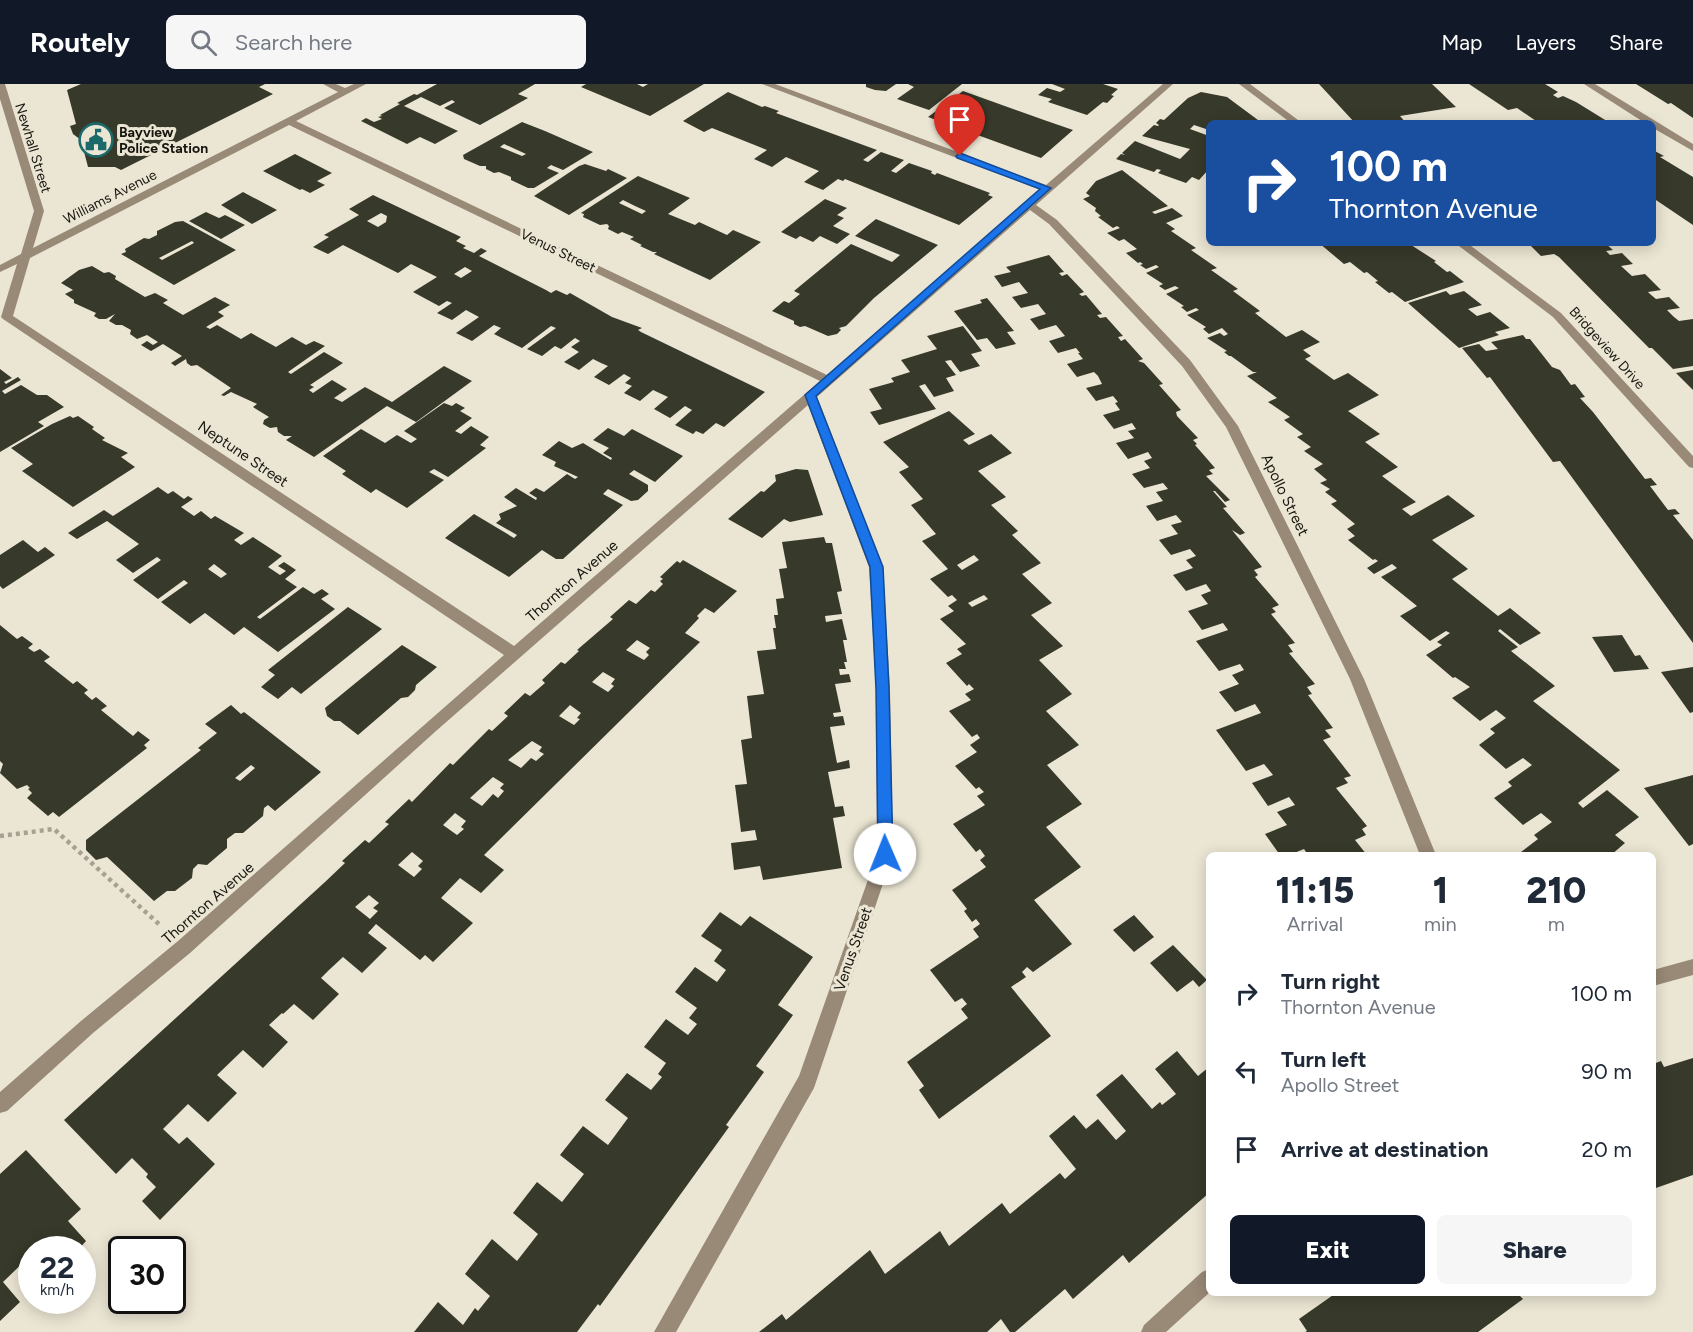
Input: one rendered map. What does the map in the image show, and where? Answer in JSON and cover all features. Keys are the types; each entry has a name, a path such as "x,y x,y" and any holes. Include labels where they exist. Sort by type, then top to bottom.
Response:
{"street":[{"path":"328,84 346,92"},
{"name":"Williams Avenue","path":"0,268 362,84"},
{"path":"767,84 1046,188"},
{"name":"Thornton Avenue","path":"0,1104 87,1027 184,947 514,654 1168,84"},
{"path":"1244,84 1293,120"},
{"path":"1589,84 1648,120"},
{"name":"Newhall Street","path":"0,86 3,109 39,212 26,255"},
{"name":"Venus Street","path":"288,121 828,380"},
{"path":"1656,125 1693,148"},
{"name":"Apollo Street","path":"1029,204 1053,222 1186,363 1232,426 1358,679 1427,852"},
{"name":"Bridgeview Drive","path":"1464,246 1557,315 1693,464"},
{"name":"Neptune Street","path":"26,255 7,317 514,654"},
{"name":"Venus Street","path":"664,1332 807,1081 885,854 883,689 876,567 810,395"},
{"path":"1656,977 1693,966"},
{"path":"1151,1332 1206,1282"}],"path":[{"path":"0,836 54,829 184,947"}],"building":[{"path":"81,84 265,84 259,87 273,94 121,170 115,167 88,167 81,140 73,134 70,126 76,124 67,90"},
{"path":"437,84 535,84 518,94 528,98 480,125 444,108 455,102 452,100 440,106 421,97 404,106 458,131 435,144 420,137 407,144 361,121 366,118 374,122 382,119 378,117 400,104 397,103"},
{"path":"586,84 637,84 643,87 648,84 704,84 650,116 581,87"},
{"path":"866,84 896,84 886,91 866,87"},
{"path":"908,84 962,84 929,110 897,99 914,87"},
{"path":"1052,84 1103,84 1118,89 1107,103 1103,102 1087,115 1048,102 1052,99 1038,95 1047,88 1060,92 1065,89"},
{"path":"1319,84 1432,84 1456,107 1400,116 1403,120 1352,120"},
{"path":"1469,84 1545,84 1558,92 1553,95 1558,98 1563,96 1576,102 1605,120 1535,120 1517,108 1508,110"},
{"path":"1636,84 1693,84 1693,118 1671,103 1668,104"},
{"path":"963,91 1073,130 1041,158 928,117"},
{"path":"728,92 762,107 779,111 776,113 877,150 863,160 868,162 881,152 904,160 891,171 896,173 909,163 932,171 931,173 935,175 937,173 990,193 988,195 993,197 959,225 845,179 843,181 838,179 823,190 804,182 819,171 786,157 772,167 754,159 767,150 712,128 704,132 683,121"},
{"path":"1201,92 1227,97 1258,120 1206,120 1206,129 1194,125 1190,129 1206,135 1206,172 1199,180 1192,177 1186,183 1158,173 1161,170 1157,169 1154,172 1116,159 1121,154 1125,155 1122,153 1135,141 1180,159 1190,149 1142,136 1154,125 1158,126 1156,123 1160,119 1164,120 1188,98"},
{"path":"522,122 593,152 563,170 551,165 547,168 559,173 534,188 528,188 499,172 494,173 486,169 486,166 480,166 464,159 463,155","holes":["504,144 526,154 522,156 500,147"]},
{"path":"1656,152 1664,156 1660,157 1693,177 1693,225 1656,200"},
{"path":"295,154 332,173 317,181 325,185 310,193 263,171"},
{"path":"585,164 606,171 608,169 627,178 569,215 534,196 579,166"},
{"path":"1122,170 1168,206 1152,212 1155,214 1172,208 1183,216 1166,223 1175,229 1171,231 1196,248 1191,250 1217,268 1211,270 1238,289 1233,291 1260,311 1255,313 1286,337 1302,330 1320,342 1303,350 1311,356 1305,359 1334,380 1348,373 1379,395 1348,411 1380,434 1365,442 1398,467 1382,476 1416,502 1402,509 1411,516 1448,495 1475,516 1432,540 1468,569 1452,579 1498,616 1510,608 1541,633 1520,645 1500,629 1498,631 1518,647 1511,651 1555,686 1533,701 1620,770 1578,803 1583,808 1607,790 1639,817 1615,835 1625,843 1614,852 1521,852 1538,839 1534,835 1552,822 1541,813 1523,825 1494,798 1512,786 1508,782 1532,765 1523,758 1506,769 1479,745 1495,733 1490,729 1506,718 1496,710 1480,721 1452,698 1470,687 1455,677 1453,678 1426,655 1442,645 1437,642 1450,633 1446,631 1430,641 1400,616 1417,606 1381,577 1397,568 1392,564 1374,574 1367,568 1378,561 1373,560 1348,540 1355,536 1347,529 1355,524 1331,504 1337,501 1325,492 1330,489 1320,483 1327,480 1314,469 1323,464 1304,451 1311,447 1297,437 1303,434 1284,420 1290,417 1268,402 1277,398 1247,376 1257,372 1253,372 1229,356 1224,352 1227,351 1207,338 1220,333 1224,336 1228,334 1222,328 1209,334 1203,329 1206,327 1187,315 1199,310 1196,308 1187,312 1181,307 1184,306 1166,294 1179,288 1175,286 1165,290 1159,286 1163,284 1146,273 1159,267 1156,265 1146,269 1140,265 1143,264 1138,263 1126,253 1137,249 1124,239 1119,241 1107,233 1120,228 1117,226 1113,228 1098,217 1101,216 1095,211 1096,208 1083,199 1090,196 1086,193 1096,181"},
{"path":"638,176 690,198 668,214 695,225 699,222 727,235 733,230 761,242 710,280 654,254 657,252 640,246 642,245 630,239 634,237 622,232 618,234 608,229 607,224 600,225 583,217 584,214 581,213","holes":["623,200 646,211 642,214 619,203"]},
{"path":"243,192 277,210 252,224 221,205"},
{"path":"373,195 461,237 456,241 466,246 463,248 474,253 481,248 487,251 479,256 551,293 556,290 567,295 570,293 612,317 642,328 638,330 641,332 765,392 724,427 716,423 703,434 696,431 693,434 675,425 692,410 685,406 670,418 654,409 668,397 653,390 640,401 624,393 632,386 625,383 631,378 624,374 609,385 594,377 608,366 593,359 579,370 564,362 579,352 571,347 580,341 575,338 561,349 555,346 542,356 527,349 556,328 551,326 522,348 494,334 501,328 494,325 472,341 456,333 479,317 466,310 452,320 437,313 452,303 447,301 439,306 413,292 437,277 411,264 398,273 343,245 328,254 313,247 329,237 324,235 359,215 349,209","holes":["381,213 387,216 386,222 378,227 367,221","465,267 472,271 461,278 454,274"]},
{"path":"825,199 847,208 837,215 844,218 833,226 850,234 837,244 820,236 813,242 800,236 796,239 781,232"},
{"path":"206,212 219,218 225,215 245,225 221,239 189,221"},
{"path":"876,219 938,245 874,298 846,326 839,328 841,330 837,334 828,336 805,326 800,327 794,324 794,321 772,311 784,301 789,303 800,294 794,291 851,244 892,262 900,255 855,236"},
{"path":"183,221 236,250 174,285 121,254 126,252 125,249 144,238 149,239 157,235 157,231 175,222","holes":["192,241 194,243 162,260 159,258"]},
{"path":"1323,246 1413,246 1464,282 1405,302 1375,282 1378,281 1367,272 1364,273 1350,262 1344,264"},
{"path":"1531,246 1608,246 1613,250 1606,251 1610,255 1622,253 1633,264 1621,266 1632,276 1645,274 1661,290 1648,292 1650,294 1656,299 1669,297 1680,308 1667,310 1674,317 1679,321 1693,319 1693,366 1673,369 1652,348 1649,348 1559,257 1554,254 1541,256"},
{"path":"1049,255 1064,272 1059,273 1062,276 1067,274 1084,292 1079,294 1086,295 1102,314 1097,315 1100,318 1106,317 1123,336 1118,337 1121,341 1125,339 1143,359 1138,361 1144,363 1163,384 1159,385 1181,410 1176,412 1177,416 1198,438 1193,440 1197,444 1195,445 1215,468 1209,470 1213,474 1206,476 1230,500 1225,502 1213,491 1227,507 1223,508 1245,533 1240,535 1232,530 1262,567 1254,570 1258,575 1255,577 1279,605 1272,608 1276,612 1271,614 1295,643 1288,645 1293,652 1289,653 1315,684 1307,687 1312,694 1308,695 1333,728 1325,730 1331,737 1323,740 1351,776 1344,778 1348,783 1336,788 1367,826 1362,829 1366,835 1355,840 1365,852 1306,852 1304,849 1296,852 1278,852 1265,834 1287,825 1277,812 1295,805 1289,797 1268,806 1252,783 1273,775 1264,764 1246,771 1216,730 1261,713 1255,704 1235,712 1219,692 1239,684 1232,675 1244,670 1240,664 1219,671 1196,641 1228,630 1223,623 1202,630 1188,611 1208,604 1201,595 1211,591 1206,584 1186,591 1173,575 1193,568 1186,560 1196,556 1190,549 1171,555 1159,540 1178,534 1171,525 1182,522 1176,515 1157,521 1146,506 1163,501 1156,492 1168,489 1163,483 1144,488 1132,474 1150,468 1144,461 1152,458 1148,452 1128,459 1116,443 1134,438 1128,431 1136,429 1132,423 1114,429 1103,415 1120,410 1115,403 1118,402 1113,396 1096,401 1086,388 1102,384 1098,376 1094,372 1077,377 1067,364 1083,359 1078,353 1080,353 1076,348 1058,353 1049,341 1065,336 1056,325 1039,330 1030,319 1046,314 1038,304 1021,308 1012,297 1028,293 1019,282 1002,287 994,276 1011,272 1006,267"},
{"path":"92,266 104,273 109,272 116,276 115,279 145,297 155,293 168,300 163,303 183,315 215,297 230,305 218,312 224,316 206,327 210,329 217,325 241,339 251,333 276,347 292,337 306,345 314,341 325,346 288,372 291,374 324,352 343,363 310,385 314,387 309,390 313,393 332,380 347,389 334,398 342,402 365,387 392,402 444,366 472,381 416,422 387,406 314,457 286,440 292,436 284,436 278,432 277,427 270,428 263,424 264,420 269,417 253,407 257,404 231,392 224,396 221,395 231,388 197,365 191,366 186,359 175,366 171,363 182,356 163,344 151,351 141,345 147,341 153,345 158,342 147,335 137,339 130,334 131,330 109,321 115,314 106,319 99,319 94,316 96,313 74,303 74,300 65,294 73,290 61,283 79,270"},
{"path":"1446,291 1450,295 1464,291 1482,305 1468,309 1477,316 1490,312 1510,328 1495,332 1499,335 1459,348 1408,303"},
{"path":"987,298 1014,331 1007,332 1016,344 996,349 987,338 977,340 954,311 982,303 980,300"},
{"path":"963,326 982,351 971,354 980,366 960,372 951,360 945,361 956,375 946,378 954,391 934,397 925,384 919,386 936,409 879,425 870,412 882,409 869,389 894,382 891,378 910,372 901,360 937,349 927,336"},
{"path":"1523,335 1526,339 1530,339 1552,367 1560,370 1571,385 1575,384 1585,397 1580,398 1645,479 1651,478 1657,485 1650,486 1668,510 1675,509 1680,514 1673,515 1693,540 1693,643 1560,461 1553,462 1490,377 1487,378 1462,348 1479,344 1486,351 1498,349 1491,342"},
{"path":"0,369 12,378 4,382 6,384 18,377 21,380 2,391 5,394 21,385 37,395 47,395 64,407 38,422 44,426 0,452"},
{"path":"1693,370 1693,390 1676,373"},
{"path":"444,403 452,406 456,403 465,408 460,411 472,418 455,431 461,434 471,426 489,437 480,445 486,448 448,477 434,469 429,472 444,480 407,508 376,489 371,493 342,474 346,471 323,456 361,429 385,443 397,435 411,443 417,439 404,431"},
{"path":"949,411 975,434 963,440 969,445 991,434 1012,453 978,471 1006,497 991,505 1018,531 1012,535 1041,563 1022,574 1052,603 1031,615 1063,646 1039,660 1072,694 1046,711 1079,745 1047,765 1082,804 1046,827 1081,867 1034,900 1072,944 1033,972 1027,967 1022,972 1026,977 1011,987 1051,1036 939,1119 919,1090 924,1086 907,1062 968,1018 961,1009 967,1004 962,998 955,1002 930,970 979,937 973,929 980,924 976,919 972,922 964,911 967,909 952,890 986,867 980,860 985,856 980,849 976,852 953,824 985,805 977,796 984,792 979,787 976,789 955,766 977,752 970,745 980,738 977,734 972,737 949,711 971,700 965,694 974,689 969,684 967,686 946,663 962,654 957,649 966,644 940,619 954,611 948,606 957,600 952,595 948,597 930,579 948,569 922,541 936,534 911,505 923,499 899,472 909,467 883,442","holes":["974,555 979,560 962,570 957,565","984,595 988,599 972,607 968,603"]},
{"path":"70,416 73,418 78,416 105,438 102,440 128,453 121,457 135,467 73,507 22,471 33,464 11,448"},
{"path":"608,428 624,436 632,429 683,456 655,482 634,470 629,474 648,485 648,491 638,500 631,501 608,489 603,494 623,505 563,559 556,559 542,550 509,577 445,538 474,514 514,538 517,535 496,523 501,519 499,514 517,506 504,497 516,488 536,500 537,498 529,493 536,488 544,492 567,474 575,479 578,477 554,466 556,462 542,455 559,441 572,448 583,443 611,460 612,458 603,453 609,448 593,440"},
{"path":"796,469 808,470 823,515 790,522 784,519 762,538 728,519 776,481 775,475"},
{"path":"158,487 168,494 173,491 184,499 188,496 193,499 181,507 194,516 201,511 211,519 215,516 244,533 234,540 241,545 253,537 282,556 268,567 280,575 286,571 278,566 284,562 296,570 285,579 297,587 257,617 260,619 303,587 314,594 322,589 329,594 321,599 335,609 278,652 244,627 234,635 205,613 190,624 161,602 188,583 184,580 158,599 133,580 161,560 157,557 133,573 116,560 139,544 107,521 77,539 68,533 104,510 113,516","holes":["214,564 227,574 221,578 208,569"]},
{"path":"824,537 826,543 832,543 842,591 837,592 842,614 825,616 826,622 842,619 847,640 843,640 847,662 844,662 846,669 839,669 840,675 849,674 851,682 835,684 841,712 833,713 834,717 843,716 845,725 830,727 837,763 849,760 850,768 828,772 835,807 843,806 845,816 833,818 842,868 763,880 760,866 734,870 731,843 757,840 755,830 741,832 735,785 747,784 741,740 752,738 747,696 764,694 757,651 776,649 773,628 776,628 774,615 778,615 776,599 784,598 779,569 787,568 782,542"},
{"path":"23,540 38,552 45,547 55,555 3,589 0,586 0,555"},
{"path":"683,560 737,591 714,613 705,608 697,616 699,618 685,633 700,642 484,855 504,870 481,893 460,878 441,898 473,923 433,962 425,955 420,960 376,924 368,933 387,948 362,973 343,957 329,970 321,978 339,994 313,1020 294,1004 269,1025 288,1042 263,1068 243,1050 217,1075 237,1093 208,1122 188,1104 163,1129 179,1144 187,1137 215,1164 160,1220 142,1201 156,1187 146,1177 148,1174 132,1158 116,1174 64,1120 325,882 345,863 342,861 365,840 369,843 389,824 385,822 409,799 412,802 450,763 453,765 489,729 492,731 508,716 504,713 525,693 530,696 545,683 542,680 561,662 565,664 579,651 577,650 613,619 610,617 629,600 636,604 651,590 655,592 663,584 660,581 663,579 660,577 677,561 680,563","holes":["637,640 650,648 646,652 649,655 644,660 626,650","603,672 615,679 611,684 614,686 608,692 592,682","570,705 581,713 577,718 580,719 574,725 559,716","532,741 542,747 539,751 544,754 536,761 531,758 521,768 508,760","493,777 504,784 500,788 504,791 498,798 493,794 482,806 470,798","455,813 466,821 461,827 464,829 457,835 443,825","412,852 423,861 418,866 422,869 414,877 398,865","369,895 379,903 373,908 378,911 370,919 355,907"]},
{"path":"348,607 382,629 301,694 292,687 278,699 261,687 275,675 268,670"},
{"path":"0,625 17,639 22,636 33,644 28,648 34,652 40,649 50,657 44,661 73,684 77,681 88,690 84,693 92,700 96,697 107,706 101,710 133,736 138,731 150,740 144,745 147,748 59,817 53,812 48,816 27,798 32,793 27,785 17,789 0,773 3,764 0,761"},
{"path":"1622,635 1635,656 1640,655 1649,669 1614,672 1592,637"},
{"path":"402,645 437,667 416,685 415,690 408,697 401,698 358,735 340,721 334,721 327,716 325,708"},
{"path":"1693,667 1693,712 1690,713 1661,672"},
{"path":"231,705 241,714 244,712 321,772 275,811 268,805 264,808 263,816 243,833 235,833 227,839 227,848 207,865 198,864 193,869 192,878 175,891 167,891 154,901 107,857 96,860 86,850 86,840 201,750 198,748 217,733 205,724","holes":["251,765 255,768 240,781 235,778"]},
{"path":"1693,775 1693,844 1689,846 1644,788"},
{"path":"720,912 741,926 750,916 813,957 778,1005 793,1015 756,1066 764,1072 726,1125 729,1127 600,1306 598,1304 577,1332 414,1332 438,1302 463,1325 475,1308 478,1311 490,1296 465,1274 492,1239 517,1261 538,1234 513,1213 537,1182 562,1202 584,1174 560,1155 583,1126 608,1145 628,1118 605,1100 627,1073 651,1090 662,1077 658,1074 666,1063 644,1047 666,1019 688,1035 697,1024 689,1018 697,1008 675,992 695,967 717,982 726,970 714,961 722,950 701,936"},
{"path":"1134,915 1154,937 1134,952 1113,930"},
{"path":"1173,945 1206,981 1199,987 1193,980 1177,992 1150,963"},
{"path":"1177,1051 1198,1076 1206,1069 1206,1196 1129,1263 1123,1255 1073,1299 1065,1289 1015,1332 1010,1332 1001,1319 987,1332 759,1332 782,1314 786,1320 870,1250 885,1274 940,1231 949,1246 1002,1203 1010,1214 1060,1173 1065,1179 1076,1169 1049,1136 1074,1115 1086,1129 1098,1119 1116,1140 1126,1131 1096,1095 1122,1074 1152,1109 1160,1102 1162,1105 1176,1094 1155,1069"},
{"path":"1693,1058 1693,1175 1656,1188 1656,1063 1661,1061 1664,1067"},
{"path":"26,1150 81,1209 68,1221 82,1236 18,1236 18,1268 3,1282 18,1300 18,1304 0,1321 0,1174"},
{"path":"1332,1296 1520,1296 1523,1299 1478,1332 1305,1332 1307,1331 1299,1319"}],"place":[{"name":"Bayview Police Station","path":"96,140"}],"route":[{"path":"885,854 883,689 876,567 810,395 1046,188 960,156"}]}
